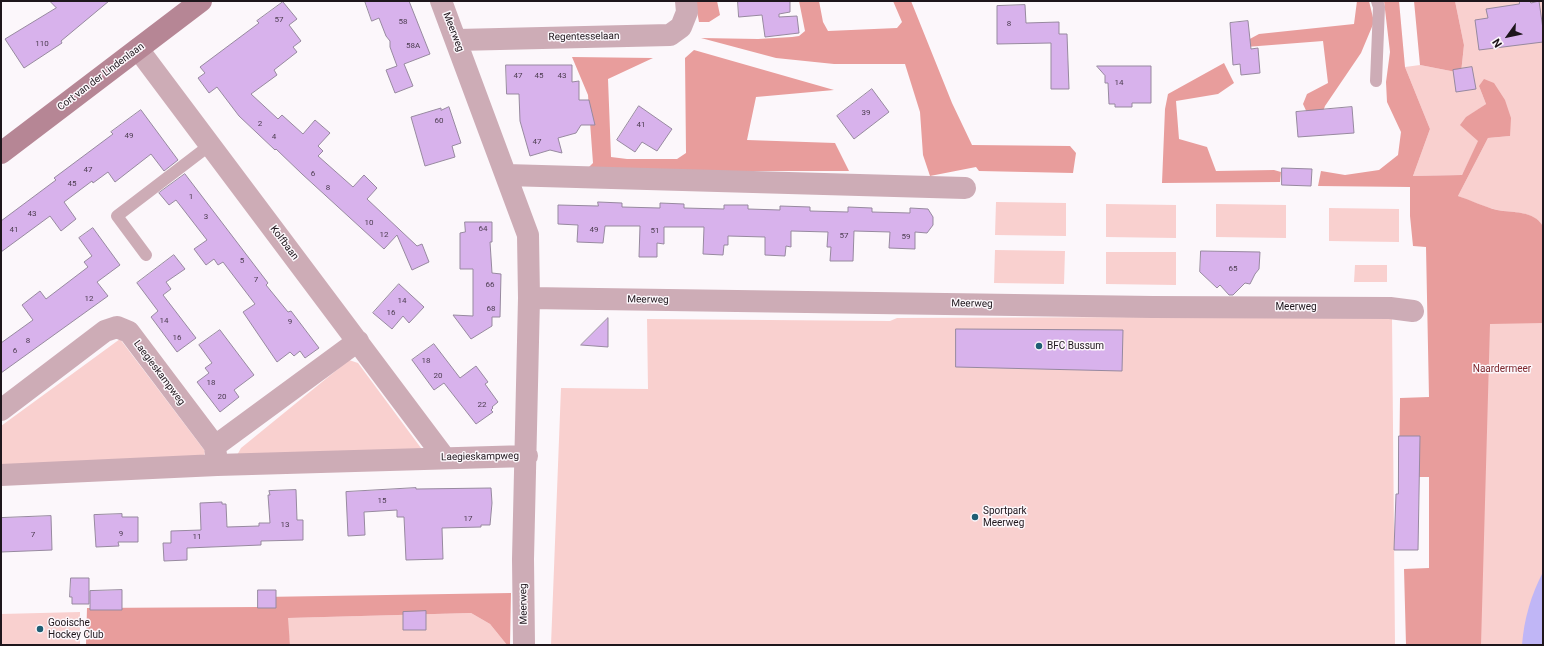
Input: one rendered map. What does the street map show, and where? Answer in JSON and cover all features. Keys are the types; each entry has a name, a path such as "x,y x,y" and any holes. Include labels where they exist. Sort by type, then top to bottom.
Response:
{"main road":[{"name":"Cort van der Lindenlaan","path":"1,153 202,1"}],"street":[{"name":"Meerweg","path":"441,1 457,40 528,235 530,298 527,456 523,559 524,645"},
{"name":"Regentesselaan","path":"457,40 670,35 681,27 687,12 686,1"},
{"name":"Kolfbaan","path":"138,49 444,457"},
{"path":"506,175 965,188"},
{"name":"Meerweg","path":"530,298 1161,307 1390,308 1414,311"},
{"name":"Laegieskampweg","path":"1,410 105,331 117,327 129,332 216,455"},
{"path":"216,455 358,341"},
{"name":"Laegieskampweg","path":"1,475 216,455 444,457 527,456"}],"lane":[{"path":"1376,81 1378,1"},
{"path":"146,255 117,216 210,145"}],"green space":[{"path":"1455,1 1543,1 1543,226 1539,221 1528,215 1492,209 1458,196 1488,138 1510,136 1479,86 1486,104 1467,117 1479,141 1462,175 1413,176 1430,129 1405,67 1420,65 1461,73 1464,45"},
{"path":"996,202 1066,203 1066,236 995,235"},
{"path":"1106,204 1176,205 1176,238 1106,237"},
{"path":"1216,204 1286,205 1286,238 1216,237"},
{"path":"1329,208 1399,209 1399,242 1329,241"},
{"path":"995,250 1065,251 1064,284 994,283"},
{"path":"1106,252 1176,252 1176,285 1106,284"},
{"path":"1355,265 1387,265 1387,282 1354,282"},
{"name":"Sportpark Meerweg","path":"897,318 1392,318 1395,645 551,645 561,388 648,389 647,319 890,321"},
{"name":"Naardermeer","path":"1460,318 1543,318 1543,645 1465,645"},
{"path":"120,339 205,451 204,457 1,476 1,426"},
{"path":"349,360 358,363 421,448 420,453 236,457 241,448"},
{"name":"Gooische Hockey Club","path":"80,612 80,645 1,645 1,614"},
{"path":"471,613 490,624 507,645 290,645 287,618"}],"shaded area":[{"path":"695,1 717,1 720,15 709,22 699,22"},
{"path":"799,1 819,1 823,22 828,31 897,28 902,22 893,1 911,1 952,103 972,145 1070,146 1076,153 1073,173 979,171 976,167 930,176 923,155 920,112 905,64 834,64 776,58 701,38 758,39 799,36 805,31"},
{"path":"1357,1 1369,1 1374,22 1361,53 1325,106 1320,120 1309,117 1303,104 1307,94 1328,83 1323,41 1233,48 1259,34 1354,24"},
{"path":"1384,1 1399,1 1405,67 1430,129 1413,176 1462,175 1478,141 1460,125 1466,117 1486,104 1479,86 1484,79 1494,83 1505,100 1511,118 1510,136 1488,138 1458,196 1497,210 1522,213 1534,217 1543,226 1543,323 1490,324 1481,645 1406,645 1404,569 1429,568 1429,477 1399,477 1400,398 1429,397 1426,247 1413,246 1410,216 1410,187 1318,186 1321,171 1345,175 1379,170 1398,155 1401,132 1387,102 1386,82 1390,52"},
{"path":"1414,1 1455,1 1464,45 1461,73 1420,65"},
{"path":"694,50 834,90 756,97 747,140 835,143 849,171 585,171 593,163 588,95 572,57 653,58 608,79 611,157 627,159 677,159 686,153 685,58"},
{"path":"1224,63 1234,83 1218,94 1176,101 1179,139 1207,147 1216,171 1274,170 1281,172 1280,182 1162,183 1165,109 1168,94"},
{"path":"1543,572 1543,645 1522,645 1524,626 1529,607"},
{"path":"511,593 510,645 507,645 490,624 471,613 288,618 290,645 86,645 87,608 259,607 262,597"}],"building":[{"path":"50,1 109,1 61,41 62,43 24,68 5,39 56,8"},
{"path":"365,1 409,1 430,54 404,64 413,86 395,93 386,70 397,66 390,47 390,41 386,36 379,18 372,21"},
{"path":"738,1 790,1 790,12 779,14 779,17 797,16 799,33 765,37 762,15 739,17"},
{"path":"1520,1 1529,1 1531,3 1539,1 1543,29 1543,42 1479,50 1475,20 1488,18 1486,9 1519,4"},
{"path":"283,2 297,19 289,25 301,41 293,47 297,52 274,70 277,75 251,94 278,119 282,115 303,134 315,120 330,133 318,146 323,151 318,156 353,187 364,175 377,188 367,199 417,246 422,244 429,262 412,270 397,235 384,249 239,116 217,87 209,93 198,78 205,73 200,67 259,23 257,21"},
{"path":"1025,5 1026,23 1059,22 1059,34 1067,34 1069,89 1051,89 1051,43 997,44 997,6"},
{"path":"1248,21 1251,49 1258,48 1260,73 1241,75 1240,64 1233,65 1230,23"},
{"path":"506,65 572,65 572,82 579,81 579,100 589,100 595,125 581,125 576,133 558,138 562,153 550,150 530,156 520,121 519,94 507,94"},
{"path":"1097,66 1151,66 1151,103 1132,103 1132,107 1115,107 1115,104 1109,104 1108,83 1105,83 1105,76"},
{"path":"1472,67 1476,89 1456,92 1453,70"},
{"path":"872,89 889,112 854,139 837,116"},
{"path":"639,106 672,129 657,151 642,142 635,152 617,140"},
{"path":"449,107 461,143 452,146 455,157 425,166 411,117"},
{"path":"1352,107 1354,133 1298,137 1296,112"},
{"path":"141,110 178,160 164,171 151,154 115,182 108,172 93,183 92,181 64,202 76,219 61,231 50,216 1,252 1,221 56,180 54,178 113,134 111,132"},
{"path":"1282,168 1312,169 1311,186 1282,185"},
{"path":"185,174 268,283 266,285 288,312 291,311 319,348 305,358 300,351 294,356 290,352 277,362 243,312 255,304 223,262 218,265 214,259 206,265 194,249 207,240 176,200 169,205 159,193"},
{"path":"598,202 622,203 622,207 660,208 660,203 684,204 684,208 724,209 724,205 748,205 748,209 780,210 780,206 810,207 810,211 848,212 848,207 872,208 872,212 910,213 910,208 928,209 933,217 933,225 927,233 915,232 915,249 889,248 890,232 854,231 853,261 830,261 831,247 827,247 828,232 791,231 791,247 786,246 785,256 765,255 765,237 728,236 728,245 724,245 723,255 703,254 704,227 664,227 664,244 657,243 657,257 639,257 640,226 605,226 603,243 577,242 578,225 558,224 558,205 598,206"},
{"path":"465,222 492,222 492,242 490,242 492,273 501,274 500,317 492,317 492,326 471,339 453,315 473,316 473,269 460,269 460,233 465,232"},
{"path":"93,228 120,265 97,282 108,296 1,373 1,343 33,320 22,305 40,291 46,299 88,267 84,262 92,256 79,238"},
{"path":"1201,251 1260,252 1259,269 1250,284 1245,283 1233,295 1229,295 1220,285 1217,288 1200,272"},
{"path":"174,255 185,269 166,282 171,289 163,295 196,338 177,352 151,317 158,311 137,283"},
{"path":"399,284 424,307 409,323 403,316 392,329 373,313"},
{"path":"608,318 608,347 581,345"},
{"name":"BFC Bussum","path":"956,329 1123,330 1122,371 956,367"},
{"path":"220,330 254,375 234,390 239,397 220,412 197,382 209,373 205,368 212,363 199,345"},
{"path":"434,344 460,378 476,366 488,382 485,384 498,402 492,407 493,408 491,410 493,412 476,424 444,383 434,390 412,360"},
{"path":"1399,436 1420,436 1418,550 1394,550 1396,494 1398,494"},
{"path":"416,488 491,488 492,503 490,525 481,525 481,527 442,528 443,559 406,560 404,517 397,517 397,510 364,512 365,535 348,536 346,492"},
{"path":"296,490 297,520 303,520 303,540 261,541 261,545 187,548 187,560 164,561 163,543 171,543 171,531 201,530 200,503 222,502 222,504 226,504 227,527 259,526 259,523 270,523 269,491"},
{"path":"122,514 122,517 138,517 138,542 118,542 119,546 96,547 94,515"},
{"path":"51,516 52,550 1,552 1,518"},
{"path":"71,578 89,578 89,604 72,604 72,597 70,597"},
{"path":"122,590 122,610 90,610 90,591"},
{"path":"258,590 276,590 276,608 258,608"},
{"path":"426,611 426,630 403,630 403,612"}],"place":[{"name":"BFC Bussum","path":"1039,346"},
{"name":"Sportpark Meerweg","path":"975,517"},
{"name":"Gooische Hockey Club","path":"40,629"}]}
